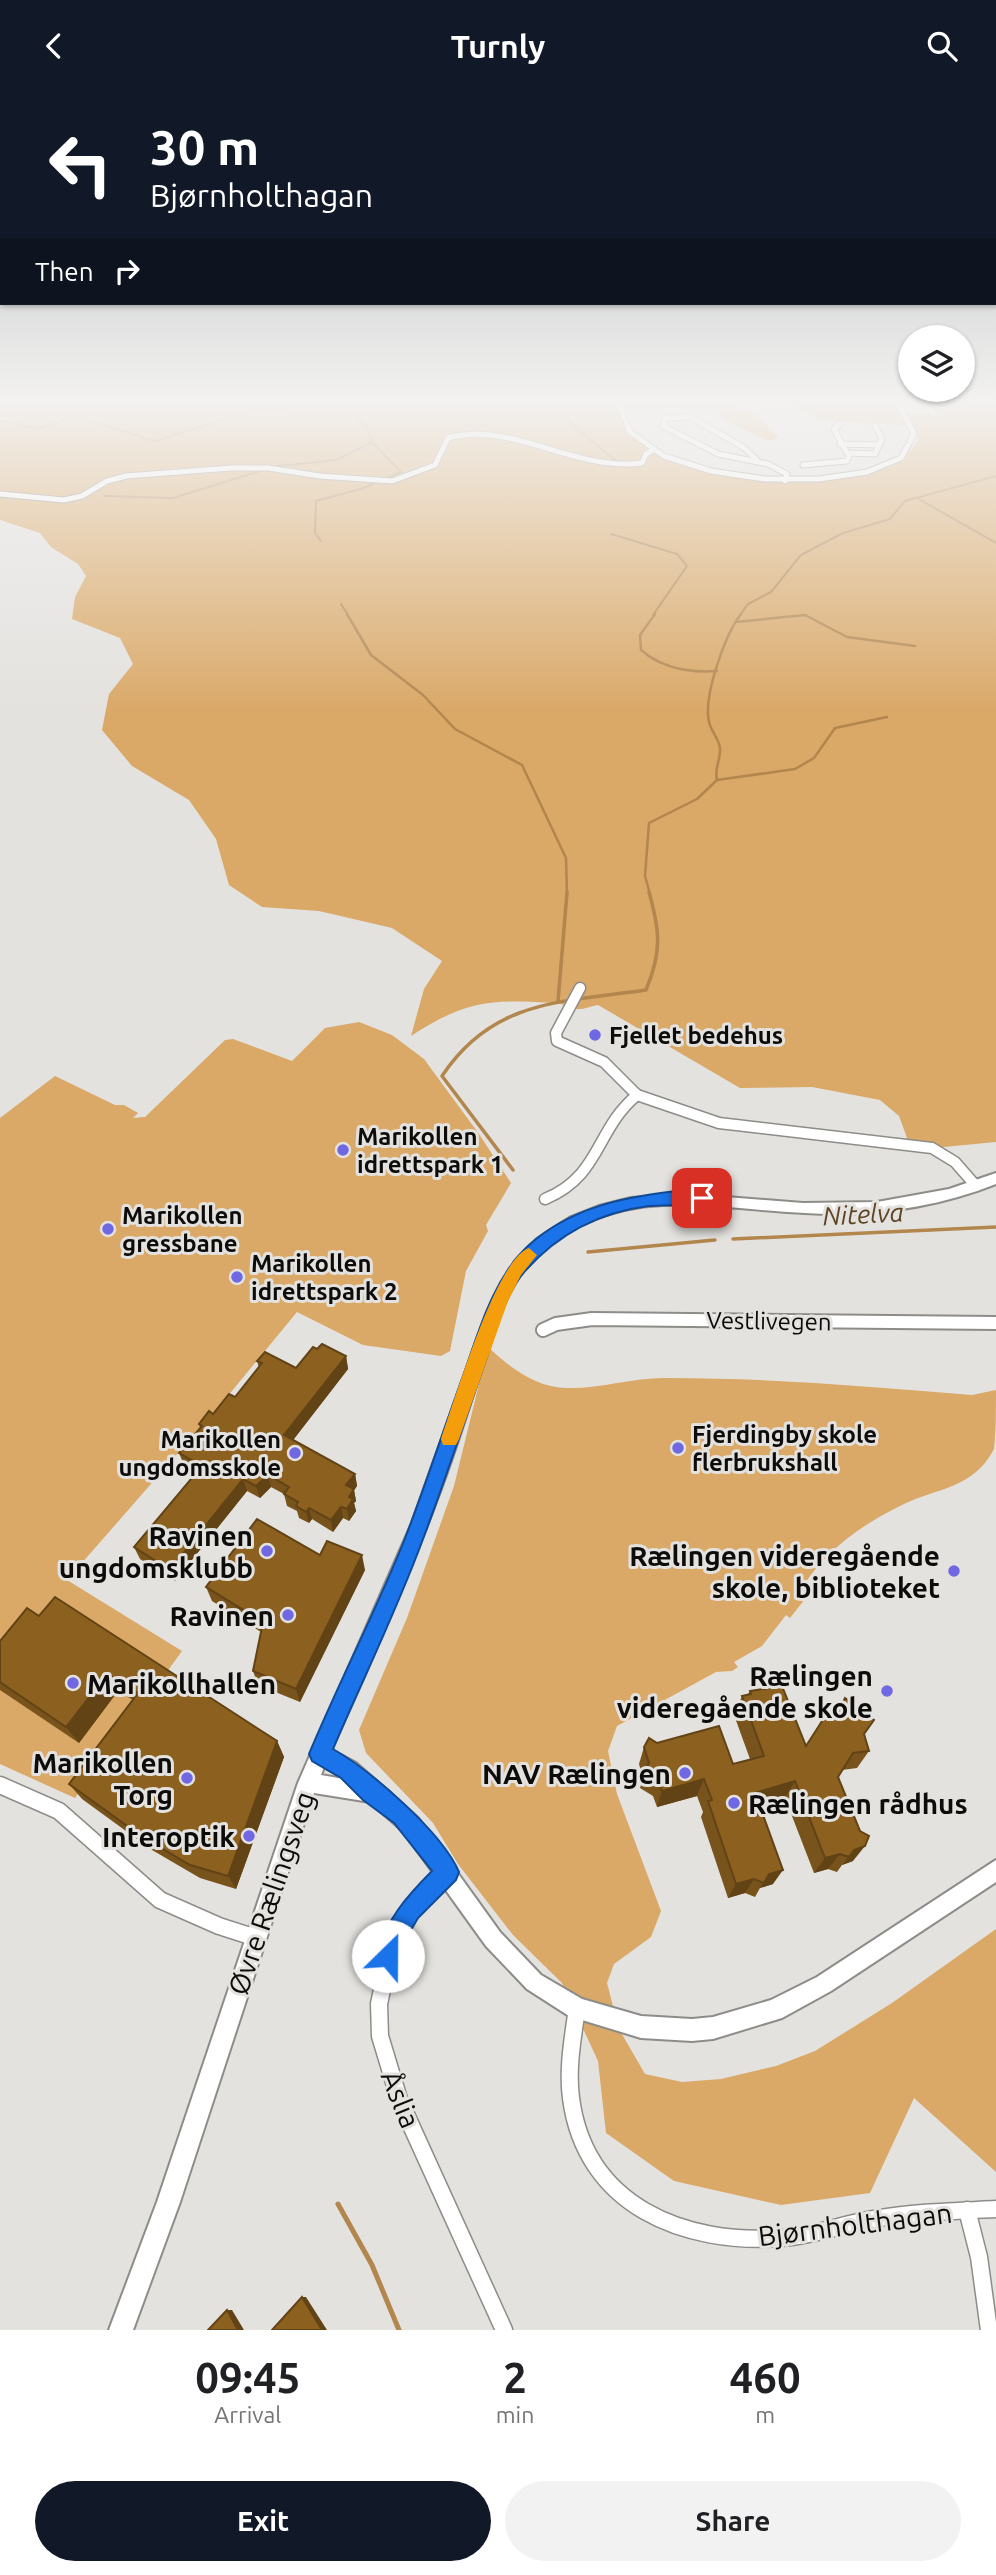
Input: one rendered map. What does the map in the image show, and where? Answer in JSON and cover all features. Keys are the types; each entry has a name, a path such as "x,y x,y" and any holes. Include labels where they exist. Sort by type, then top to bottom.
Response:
{"main road":[{"name":"Øvre Rælingsveg","path":"121,2330 182,2165 308,1783 413,1541 499,1300 515,1270 555,1233 592,1214 643,1200 689,1197 854,1209 915,1203 996,1178"},
{"path":"320,1754 349,1770 411,1825 447,1872 475,1915 514,1963 534,1982 577,2008 624,2023 667,2029 713,2028 760,2016 824,1984 996,1870"},
{"path":"308,1783 371,1792"}],"street":[{"path":"580,988 556,1033 557,1041 604,1062 637,1095 719,1123 932,1148 955,1162 976,1186"},
{"path":"545,1199 574,1186 584,1175 625,1104 637,1095"},
{"name":"Vestlivegen","path":"544,1330 556,1324 592,1319 996,1323"},
{"path":"0,1785 59,1811 160,1900 219,1926 256,1938"},
{"name":"Åslia","path":"447,1872 410,1910 393,1937 381,1985 380,2036 399,2099 504,2330"},
{"name":"Bjørnholthagan","path":"577,2008 568,2081 582,2139 597,2167 617,2192 649,2217 668,2227 693,2234 769,2239 873,2220 996,2209"},
{"name":"Bjørnholthagan","path":"967,2210 979,2257 989,2330"}],"shaded area":[{"path":"0,504 996,504 996,1142 923,1149 910,1146 899,1116 880,1100 812,1087 740,1088 598,1005 579,1009 559,1003 496,1002 448,1015 411,1036 424,989 442,961 392,928 319,911 262,907 229,885 216,839 189,800 132,766 102,730 109,694 133,664 120,638 72,619 75,597 86,576 78,564 51,547 40,533 0,520"},
{"path":"359,1022 392,1035 424,1059 511,1183 486,1225 488,1231 466,1271 450,1351 441,1356 363,1345 297,1312 227,1397 67,1580 182,1651 75,1798 0,1764 0,1118 55,1076 115,1105 124,1105 138,1113 133,1118 145,1117 225,1040 233,1039 292,1061 325,1028"},
{"path":"488,1347 524,1375 545,1384 567,1388 643,1379 706,1378 972,1395 996,1390 994,1449 976,1472 965,1480 887,1513 843,1542 808,1579 799,1594 805,1599 790,1618 786,1615 762,1646 734,1662 738,1667 732,1671 716,1672 617,1726 608,1751 617,1794 661,1911 651,1937 614,1964 607,1983 619,2029 645,2074 682,2082 721,2079 776,2066 815,2051 892,2003 996,1929 996,2172 914,2098 870,2193 781,2205 674,2181 606,2133 598,2061 562,1983 513,1935 458,1864 433,1823 366,1753 359,1730 407,1618 454,1486"}],"building":[{"name":"Marikollen ungdomsskole","path":"322,1344 346,1356 284,1435 355,1474 346,1485 354,1489 349,1497 353,1499 347,1509 341,1507 331,1520 309,1508 306,1512 296,1506 298,1502 284,1494 289,1487 268,1475 256,1486 243,1479 170,1570 134,1547 202,1466 179,1453 202,1426 199,1424 209,1411 213,1414 229,1394 235,1397 262,1363 257,1361 265,1352 296,1368 313,1347 317,1349"},
{"name":"Ravinen","path":"257,1519 320,1555 327,1541 362,1555 296,1689 253,1671 263,1622 206,1587"},
{"path":"55,1597 277,1741 228,1876 190,1865 141,1836 69,1784 138,1693 107,1674 66,1727 0,1682 0,1641 27,1608 39,1616"},
{"name":"Rælingen rådhus","path":"782,1686 806,1746 833,1704 842,1704 845,1698 874,1720 864,1734 869,1751 853,1753 838,1777 860,1831 869,1836 865,1846 854,1850 849,1857 840,1854 825,1858 795,1781 755,1793 783,1870 769,1874 764,1883 754,1879 736,1884 708,1801 712,1800 704,1779 662,1791 658,1779 645,1771 649,1763 644,1747 649,1738 657,1743 719,1726 733,1764 764,1756 742,1696 751,1694 750,1691"},
{"path":"302,2297 322,2330 272,2330"},
{"path":"227,2310 238,2330 208,2330"}],"waterway":[{"path":"316,504 315,533 321,541"},
{"path":"740,615 748,604 771,592 801,555 843,533 890,519 902,504"},
{"path":"928,504 996,543"},
{"path":"611,534 677,554 687,566 653,615"},
{"path":"341,604 348,615"},
{"path":"347,614 371,655 423,695 455,729 522,765 566,858 567,893"},
{"path":"655,614 640,635 641,650 667,666 715,671"},
{"path":"736,622 741,614"},
{"path":"736,622 805,615"},
{"path":"805,615 847,637 915,646"},
{"path":"715,671 736,622"},
{"path":"715,671 708,711 711,729 720,748 717,780"},
{"path":"717,780 795,769 814,758 835,728 887,717"},
{"path":"650,894 645,876 649,823 697,799 717,780"},
{"path":"558,1002 646,990 655,964 658,941 649,892"},
{"path":"558,1002 567,893"},
{"path":"513,1170 442,1076 462,1051 484,1032 507,1018 558,1002"},
{"name":"Nitelva","path":"733,1239 996,1227"},
{"name":"Nitelva","path":"588,1252 715,1240"},
{"path":"338,2204 372,2265 399,2330"}],"slow traffic":[{"path":"450,1439 499,1300 515,1270 529,1255"}],"place":[{"name":"Fjellet bedehus","path":"595,1035"},
{"name":"Marikollen idrettspark 1","path":"343,1150"},
{"name":"Marikollen gressbane","path":"108,1229"},
{"name":"Marikollen idrettspark 2","path":"237,1277"},
{"name":"Fjerdingby skole flerbrukshall","path":"678,1448"},
{"name":"Marikollen ungdomsskole","path":"295,1453"},
{"name":"Ravinen ungdomsklubb","path":"267,1551"},
{"name":"Rælingen videregående skole, biblioteket","path":"954,1571"},
{"name":"Ravinen","path":"288,1615"},
{"name":"Marikollhallen","path":"73,1683"},
{"name":"Rælingen videregående skole","path":"887,1691"},
{"name":"NAV Rælingen","path":"685,1773"},
{"name":"Marikollen Torg","path":"187,1778"},
{"name":"Rælingen rådhus","path":"734,1803"},
{"name":"Interoptik","path":"249,1836"}],"route":[{"path":"388,1956 393,1937 410,1910 447,1872 402,1815 371,1792 349,1770 320,1754 413,1541 499,1300 515,1270 525,1259 555,1233 568,1226 592,1214 629,1203 659,1198 702,1198"}]}
